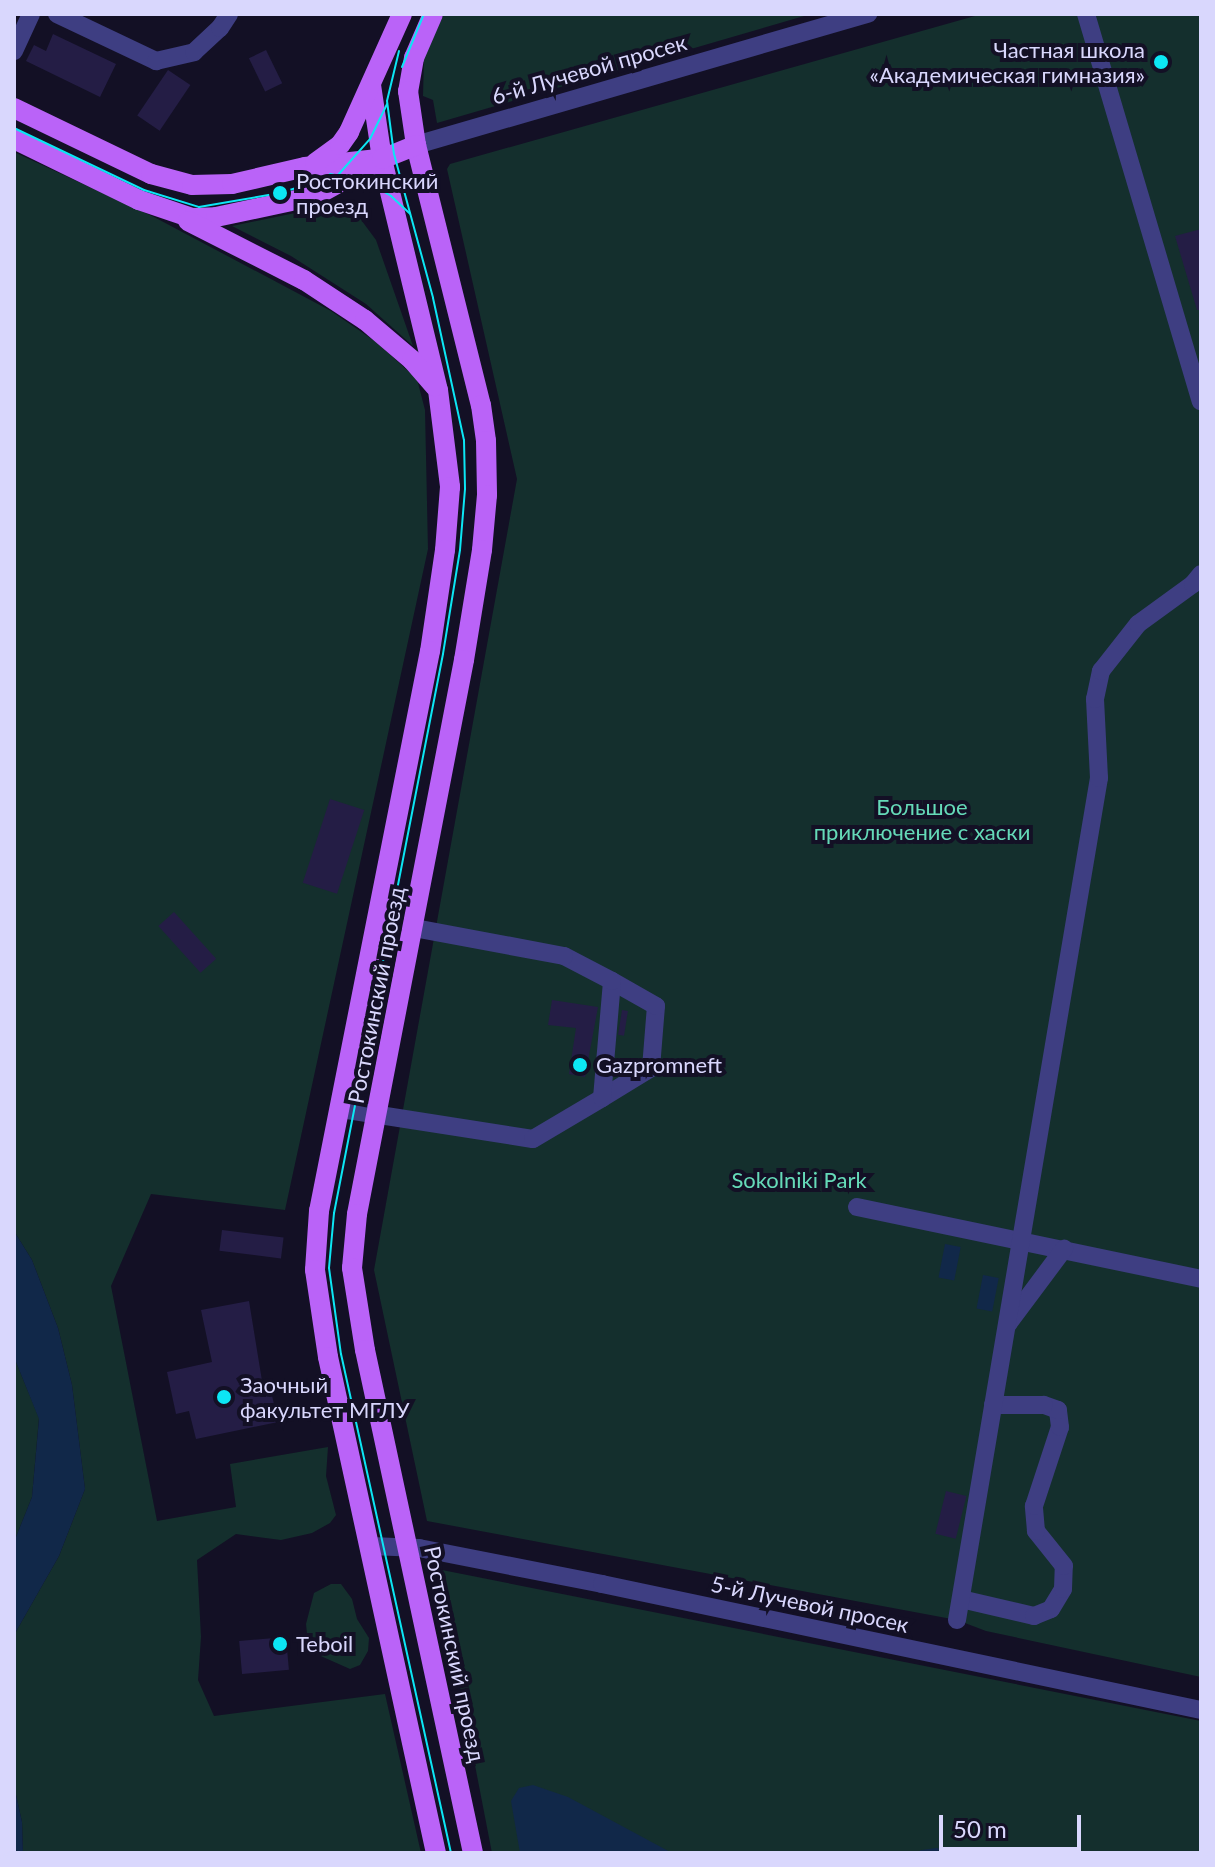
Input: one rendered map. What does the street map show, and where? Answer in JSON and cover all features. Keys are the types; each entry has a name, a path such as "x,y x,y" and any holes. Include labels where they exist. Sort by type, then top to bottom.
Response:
{"main road":[{"path":"305,167 340,145 402,14"},
{"name":"Ростокинский проезд","path":"433,14 414,58 408,91 416,145 473,366 484,429 487,468 482,550 414,928 357,1214 352,1268 365,1350 473,1853"},
{"name":"Ростокинский проезд","path":"371,85 382,159 438,390 450,487 445,550 430,651 319,1211 315,1270 328,1357 436,1853"},
{"path":"14,108 151,174 181,183 232,184 305,167 382,159"},
{"path":"14,139 304,280 365,320 412,360 438,390"},
{"path":"177,216 216,217 315,196 382,159 416,145"}],"street":[{"path":"14,51 31,14"},
{"path":"57,14 156,61 194,52 220,28 229,14"},
{"name":"6-й Лучевой просек","path":"416,145 868,14"},
{"path":"1086,14 1201,401"},
{"path":"957,1620 1099,778 1095,699 1101,671 1138,624 1193,584 1201,574"},
{"path":"341,1109 533,1139 651,1068 656,1006 564,956 414,928"},
{"path":"602,1098 612,981"},
{"path":"857,1207 1201,1279"},
{"path":"1006,1326 1064,1249"},
{"path":"961,1599 1034,1616 1051,1609 1063,1589 1064,1566 1036,1531 1034,1506 1060,1427 1058,1410 1044,1405 993,1405"},
{"name":"5-й Лучевой просек","path":"371,1546 408,1548 602,1584 1201,1710"}],"green space":[{"path":"444,14 811,14 437,123 433,100 423,96 424,57"},
{"name":"Sokolniki Park","path":"982,14 1201,14 1201,1677 986,1631 957,1620 427,1521 374,1270 517,479 447,169 450,164"},
{"path":"14,152 154,217 331,311 376,342 417,379 425,410 428,549 285,1210 151,1194 111,1286 157,1521 236,1507 230,1464 328,1447 326,1476 336,1515 330,1523 312,1533 281,1540 236,1534 197,1560 201,1637 198,1680 214,1716 385,1694 421,1853 23,1853 22,1822 14,1786 14,1635 59,1556 85,1489 72,1385 58,1328 32,1260 14,1231"},
{"path":"329,206 346,208 359,217 376,240 413,346 366,304 291,256 232,226"},
{"path":"14,1357 39,1418 32,1497 14,1542"},
{"path":"437,1569 1201,1721 1201,1853 492,1853"},
{"path":"331,1584 341,1584 352,1599 357,1619 369,1638 368,1651 360,1665 350,1669 314,1653 308,1644 306,1624 314,1593"}],"water":[{"path":"14,1231 32,1260 58,1328 72,1385 85,1489 59,1556 14,1635 14,1542 32,1497 39,1419 14,1357"},
{"path":"945,1244 961,1247 954,1280 939,1277"},
{"path":"983,1275 999,1278 992,1311 977,1308"},
{"path":"533,1785 568,1797 672,1853 520,1853 511,1801 519,1788"},
{"path":"14,1786 22,1822 23,1853 14,1853"}],"building":[{"path":"53,34 116,64 100,97 26,61 34,45 46,51"},
{"path":"266,50 282,83 265,92 249,58"},
{"path":"168,70 190,85 160,131 137,116"},
{"path":"1201,229 1201,310 1197,310 1175,236"},
{"path":"330,799 364,810 337,894 303,883"},
{"path":"174,912 216,959 201,973 158,926"},
{"path":"552,1000 598,1007 585,1077 569,1074 576,1028 548,1025"},
{"path":"622,1010 628,1011 624,1036 618,1035"},
{"path":"222,1230 284,1238 281,1258 219,1251"},
{"path":"249,1301 264,1393 271,1391 278,1422 196,1439 189,1411 176,1414 167,1372 212,1362 201,1310"},
{"path":"946,1491 966,1496 956,1539 935,1534"},
{"path":"286,1637 289,1670 242,1674 239,1641"}],"waterway":[{"path":"922,1853 937,1851"}],"tram line":[{"path":"402,67 424,14"},
{"path":"399,51 387,101 394,154 433,298 464,440 465,489 460,550 443,654 334,1213 329,1268 341,1354 451,1853"},
{"path":"14,128 144,190 199,207 280,193 338,175 370,139 387,104"},
{"path":"330,174 367,182 391,196 410,214"}],"place":[{"name":"Частная школа «Академическая гимназия»","path":"1161,62"},
{"name":"Ростокинский проезд","path":"280,193"},
{"name":"Gazpromneft","path":"580,1065"},
{"name":"Заочный факультет МГЛУ","path":"224,1397"},
{"name":"Teboil","path":"280,1644"}],"park label":[{"name":"Большое приключение с хаски","path":"922,818"}]}
